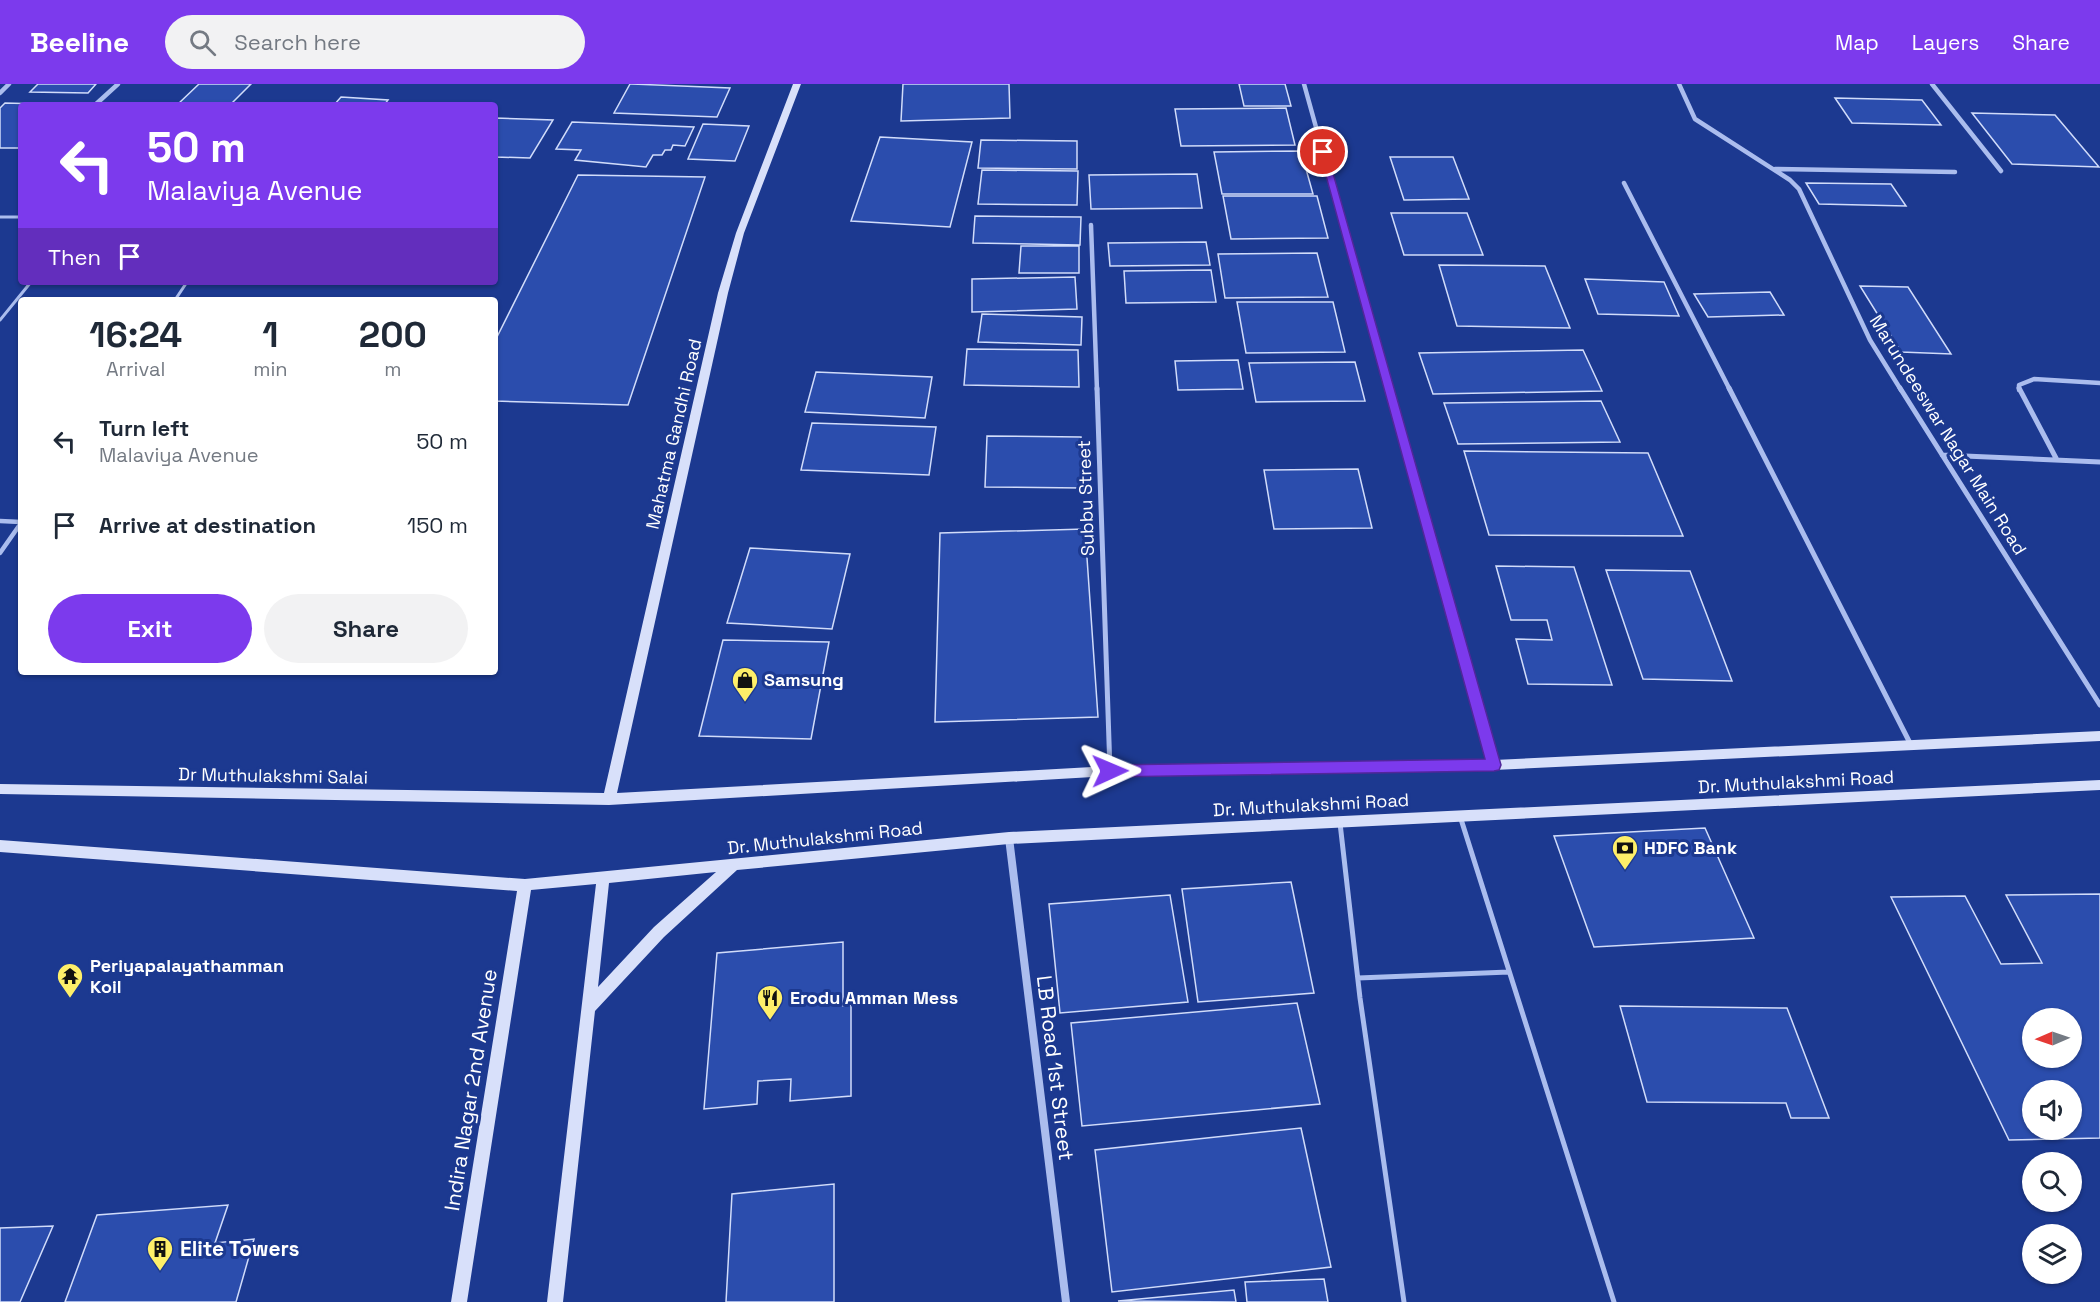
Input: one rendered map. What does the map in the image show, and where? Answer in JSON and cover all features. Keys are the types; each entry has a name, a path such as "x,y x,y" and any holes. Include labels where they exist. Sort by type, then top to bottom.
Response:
{"main road":[{"name":"Mahatma Gandhi Road","path":"609,799 723,293 740,233 797,84"},
{"name":"Dr. Muthulakshmi Road","path":"546,799 609,799 1110,771 1494,765 2100,736"},
{"name":"Dr. Muthulakshmi Road","path":"525,885 1009,838 1340,820 2100,785"},
{"name":"Dr Muthulakshmi Salai","path":"0,789 546,799"},
{"path":"0,846 525,885"},
{"path":"588,1008 659,932 734,865"},
{"path":"555,1302 603,878"},
{"name":"Indira Nagar 2nd Avenue","path":"459,1302 525,885"}],"street":[{"path":"0,93 9,84"},
{"path":"98,102 118,84"},
{"path":"1304,84 1494,765"},
{"name":"Marundeeswar Nagar Main Road","path":"1679,84 1695,119 1774,169 1798,189 1870,340 2100,705"},
{"path":"1932,84 2001,171"},
{"path":"1774,169 1955,172"},
{"path":"1624,183 1911,745"},
{"name":"Subbu Street","path":"1091,225 1110,771"},
{"path":"2057,460 2019,392 2019,385 2034,379 2100,383"},
{"path":"1942,455 2100,462"},
{"name":"LB Road 1st Street","path":"1009,838 1066,1302"}],"lane":[{"path":"0,217 18,217"},
{"path":"19,297 29,285"},
{"path":"0,320 18,298"},
{"path":"0,521 18,522"},
{"path":"0,553 18,526"},
{"path":"1460,816 1614,1302"},
{"path":"1340,820 1358,978 1404,1302"},
{"path":"1358,978 1509,972"}],"building":[{"path":"38,84 96,84 88,93 30,92"},
{"path":"199,84 251,84 233,102 180,102"},
{"path":"630,84 730,88 717,117 614,113"},
{"path":"903,84 1009,84 1010,118 901,121"},
{"path":"1239,84 1285,84 1291,106 1244,106"},
{"path":"341,97 388,100 386,102 337,102"},
{"path":"1835,98 1922,100 1941,125 1852,123"},
{"path":"5,103 18,103 18,148 0,148 0,108"},
{"path":"1286,108 1295,145 1181,146 1175,109"},
{"path":"1972,113 2055,115 2099,167 2012,164"},
{"path":"498,118 553,120 530,158 498,157"},
{"path":"572,122 694,127 685,146 673,145 671,150 665,150 662,155 653,155 646,167 575,160 581,150 556,149"},
{"path":"703,124 749,126 735,161 688,159"},
{"path":"880,137 972,142 950,227 851,221"},
{"path":"981,140 1077,141 1077,169 978,168"},
{"path":"1301,151 1313,194 1222,194 1214,152"},
{"path":"1390,157 1453,157 1469,199 1404,200"},
{"path":"982,170 1078,171 1077,205 978,204"},
{"path":"1197,174 1202,208 1091,209 1089,175"},
{"path":"578,175 705,177 628,405 498,401 498,335"},
{"path":"1806,183 1891,184 1906,206 1819,204"},
{"path":"1223,196 1317,196 1328,238 1231,239"},
{"path":"1391,213 1467,213 1483,255 1404,255"},
{"path":"975,216 1081,217 1080,245 973,243"},
{"path":"1206,242 1210,265 1110,266 1108,243"},
{"path":"1021,246 1079,246 1079,273 1019,273"},
{"path":"1317,253 1328,297 1225,298 1218,254"},
{"path":"1439,265 1545,266 1570,328 1457,326"},
{"path":"1211,270 1216,302 1126,303 1124,271"},
{"path":"1075,277 1077,309 972,312 972,279"},
{"path":"1585,279 1664,282 1679,316 1598,314"},
{"path":"1860,286 1908,287 1951,354 1901,352"},
{"path":"1770,292 1784,315 1708,317 1694,294"},
{"path":"1237,302 1333,302 1345,352 1246,353"},
{"path":"982,314 1082,317 1081,345 978,342"},
{"path":"967,349 1078,350 1079,387 964,385"},
{"path":"1583,350 1602,391 1433,394 1419,353"},
{"path":"1238,360 1243,389 1178,390 1175,361"},
{"path":"1355,362 1365,401 1256,402 1249,363"},
{"path":"816,372 932,377 925,418 805,412"},
{"path":"1601,401 1620,442 1458,444 1444,403"},
{"path":"812,423 936,427 929,475 801,470"},
{"path":"987,436 1081,437 1082,488 985,487"},
{"path":"1464,451 1648,453 1683,536 1489,535"},
{"path":"1358,469 1372,528 1274,529 1264,470"},
{"path":"1085,529 1098,717 935,722 940,533"},
{"path":"750,548 850,554 832,629 727,623"},
{"path":"1496,566 1574,567 1612,685 1528,684 1516,639 1552,640 1547,620 1511,620"},
{"path":"1606,570 1690,571 1732,681 1643,679"},
{"path":"723,640 829,642 811,739 699,736"},
{"path":"1705,828 1754,938 1594,947 1554,836"},
{"path":"1291,882 1314,993 1198,1002 1182,889"},
{"path":"2100,894 2100,1138 2082,1138 2082,1080 2022,1080 2022,1140 2009,1140 1891,897 1965,896 2001,964 2042,963 2006,895"},
{"path":"1170,895 1188,1002 1060,1013 1049,904"},
{"path":"843,942 843,1006 851,1005 851,1096 790,1101 791,1079 758,1081 757,1104 704,1109 717,953"},
{"path":"1297,1003 1320,1104 1082,1126 1071,1023"},
{"path":"1620,1006 1787,1008 1829,1118 1791,1118 1786,1103 1647,1102"},
{"path":"1301,1128 1331,1267 1112,1292 1095,1150"},
{"path":"834,1184 834,1302 726,1302 732,1194"},
{"name":"Elite Towers","path":"228,1205 215,1243 254,1239 236,1302 65,1302 97,1215"},
{"path":"53,1226 20,1302 0,1302 0,1228"},
{"path":"1324,1279 1328,1302 1247,1302 1245,1282"},
{"path":"1234,1290 1236,1302 1118,1301"}],"place":[{"name":"Samsung","path":"745,703"},
{"name":"HDFC Bank","path":"1625,871"},
{"name":"Periyapalayathamman Koil","path":"70,999"},
{"name":"Erodu Amman Mess","path":"770,1021"},
{"name":"Elite Towers","path":"160,1272"}],"route":[{"path":"1110,771 1494,765 1323,152"}]}
